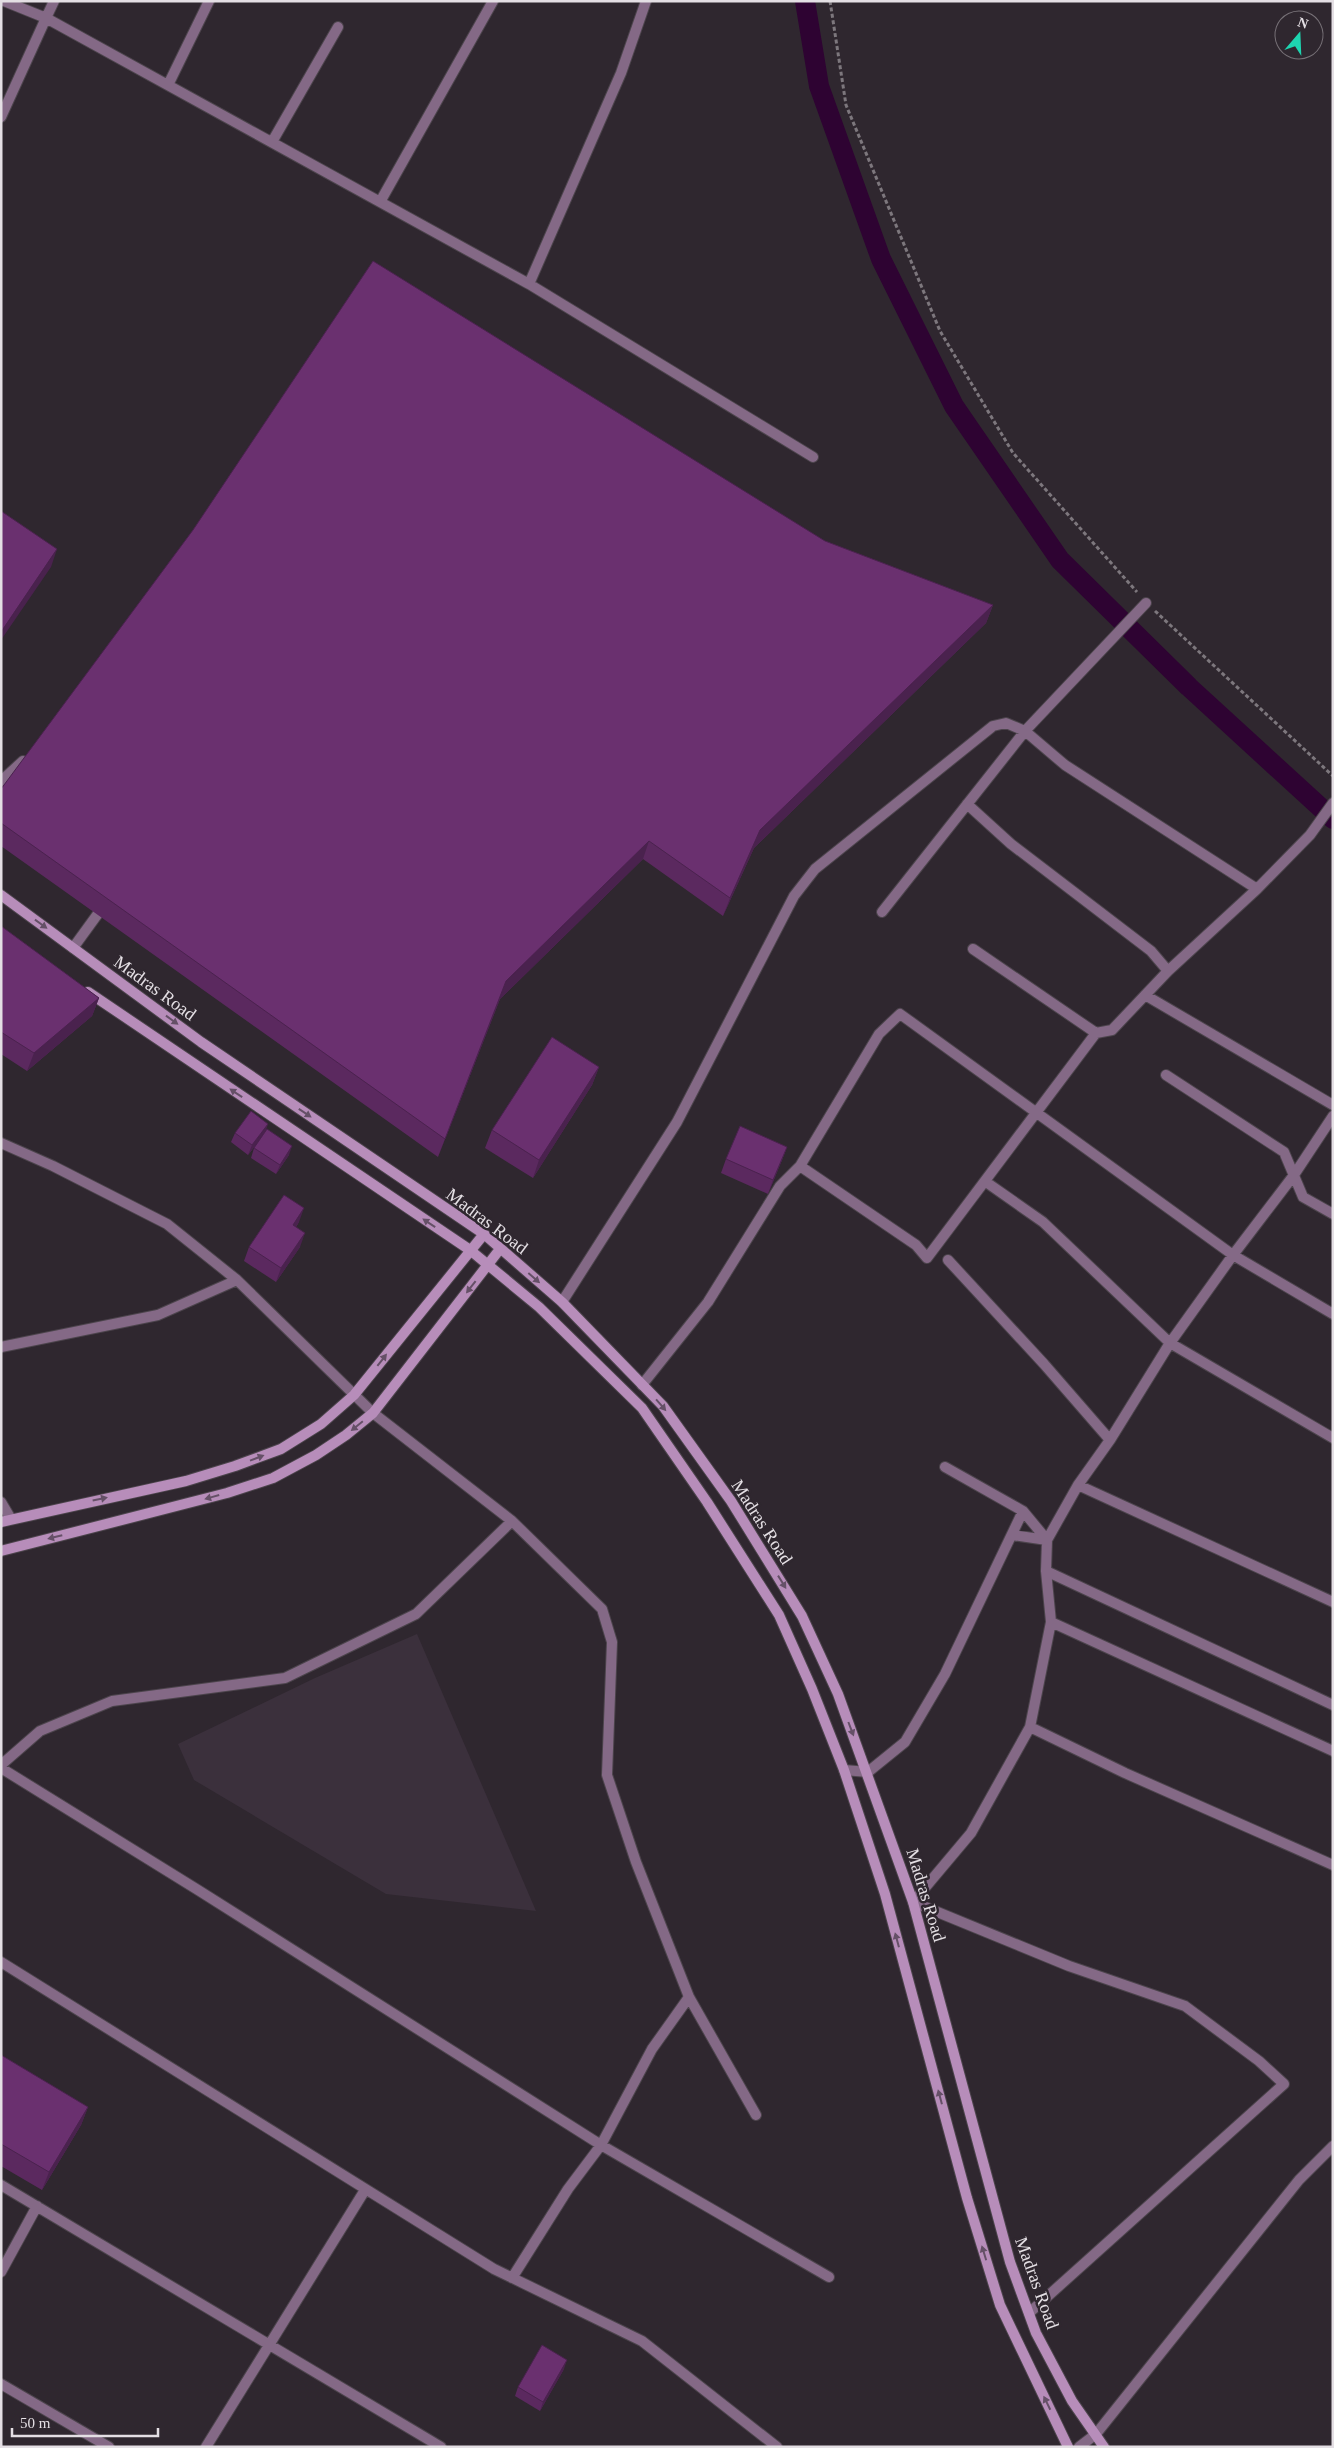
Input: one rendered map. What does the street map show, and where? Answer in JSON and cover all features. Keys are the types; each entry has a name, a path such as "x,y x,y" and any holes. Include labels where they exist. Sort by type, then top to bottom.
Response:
{"main road":[{"name":"Madras Road","path":"1,895 202,1042 484,1234 562,1302 663,1406 731,1501 802,1616 838,1694 868,1772 913,1902 1010,2262 1036,2332 1072,2401 1104,2447"},
{"path":"78,985 470,1250 540,1306 642,1408 707,1502 778,1615 812,1689 844,1770 885,1894 967,2198 1000,2305 1068,2447"},
{"path":"6,1520 186,1481 235,1466 280,1449 321,1424 354,1395 484,1234"},
{"path":"1,1551 194,1502 273,1478 316,1455 346,1435 373,1413 500,1248"}],"street":[{"path":"4,1 46,18 529,284 813,458"},
{"path":"1,118 54,1"},
{"path":"168,85 209,1"},
{"path":"380,202 493,1"},
{"path":"529,284 621,73 645,2"},
{"path":"272,142 338,27"},
{"path":"882,912 1025,732 1146,603"},
{"path":"562,1302 677,1122 769,941 794,896 815,869 993,726 1006,723 1025,732 1065,765 1257,889"},
{"path":"1,781 23,760"},
{"path":"967,804 1011,844 1151,951 1168,971"},
{"path":"800,1166 916,1245 927,1258 986,1182 1096,1033 1112,1030 1168,971 1257,889 1318,824 1332,804"},
{"path":"73,948 114,893"},
{"path":"973,949 1096,1033"},
{"path":"1145,995 1333,1105"},
{"path":"642,1385 708,1302 780,1186 800,1166 879,1034 900,1014 1233,1255 1333,1314"},
{"path":"1166,1075 1284,1152 1303,1197 1333,1214"},
{"path":"1029,2313 1284,2084 1260,2061 1185,2006 1069,1966 913,1902 971,1834 1030,1727 1051,1622 1046,1571 1047,1540 1078,1485 1110,1440 1170,1344 1233,1255 1294,1175 1333,1116"},
{"path":"1,1143 53,1166 166,1224 237,1280 373,1413 512,1521 602,1609 612,1642 607,1775 636,1862 689,1998 756,2115"},
{"path":"986,1182 1044,1222 1170,1344 1333,1438"},
{"path":"948,1260 1044,1364 1110,1440"},
{"path":"1,1346 158,1315 237,1280"},
{"path":"945,1467 1023,1511 1047,1540"},
{"path":"1078,1485 1333,1602"},
{"path":"1,1502 6,1520"},
{"path":"844,1770 868,1772 905,1742 945,1674 1023,1511"},
{"path":"512,1521 416,1614 285,1678 112,1701 40,1731 1,1766 601,2145 829,2278"},
{"path":"1012,1535 1047,1540"},
{"path":"1046,1571 1333,1706"},
{"path":"1051,1622 1333,1751"},
{"path":"1030,1727 1126,1773 1333,1865"},
{"path":"1,1962 365,2190 512,2278 642,2341 777,2447"},
{"path":"512,2278 568,2188 601,2145 652,2049 689,1998"},
{"path":"1078,2447 1096,2434 1299,2180 1333,2146"},
{"path":"1,2185 441,2447"},
{"path":"206,2447 365,2190"},
{"path":"1,2272 37,2206"},
{"path":"1,2384 109,2447"}],"path":[{"path":"830,1 846,105 940,331 1013,453 1146,603 1333,776"}],"shaded area":[{"path":"417,1634 536,1911 386,1894 194,1780 178,1744 315,1678"}],"building":[{"path":"373,261 825,541 993,605 760,830 730,898 649,841 506,981 445,1139 1,823 1,789 193,530"},
{"path":"1,511 57,549 1,632"},
{"path":"1,926 99,998 34,1053 1,1032"},
{"path":"552,1037 599,1067 539,1160 492,1130"},
{"path":"251,1111 268,1124 252,1145 235,1133"},
{"path":"740,1126 787,1147 773,1180 726,1159"},
{"path":"267,1129 292,1146 280,1165 254,1148"},
{"path":"284,1195 304,1208 293,1225 305,1233 281,1268 249,1247"},
{"path":"1,2055 88,2107 49,2172 1,2144"},
{"path":"542,2345 567,2360 543,2402 518,2387"}],"waterway":[{"path":"805,1 819,86 881,259 954,406 1060,560 1189,687 1333,819"}]}
